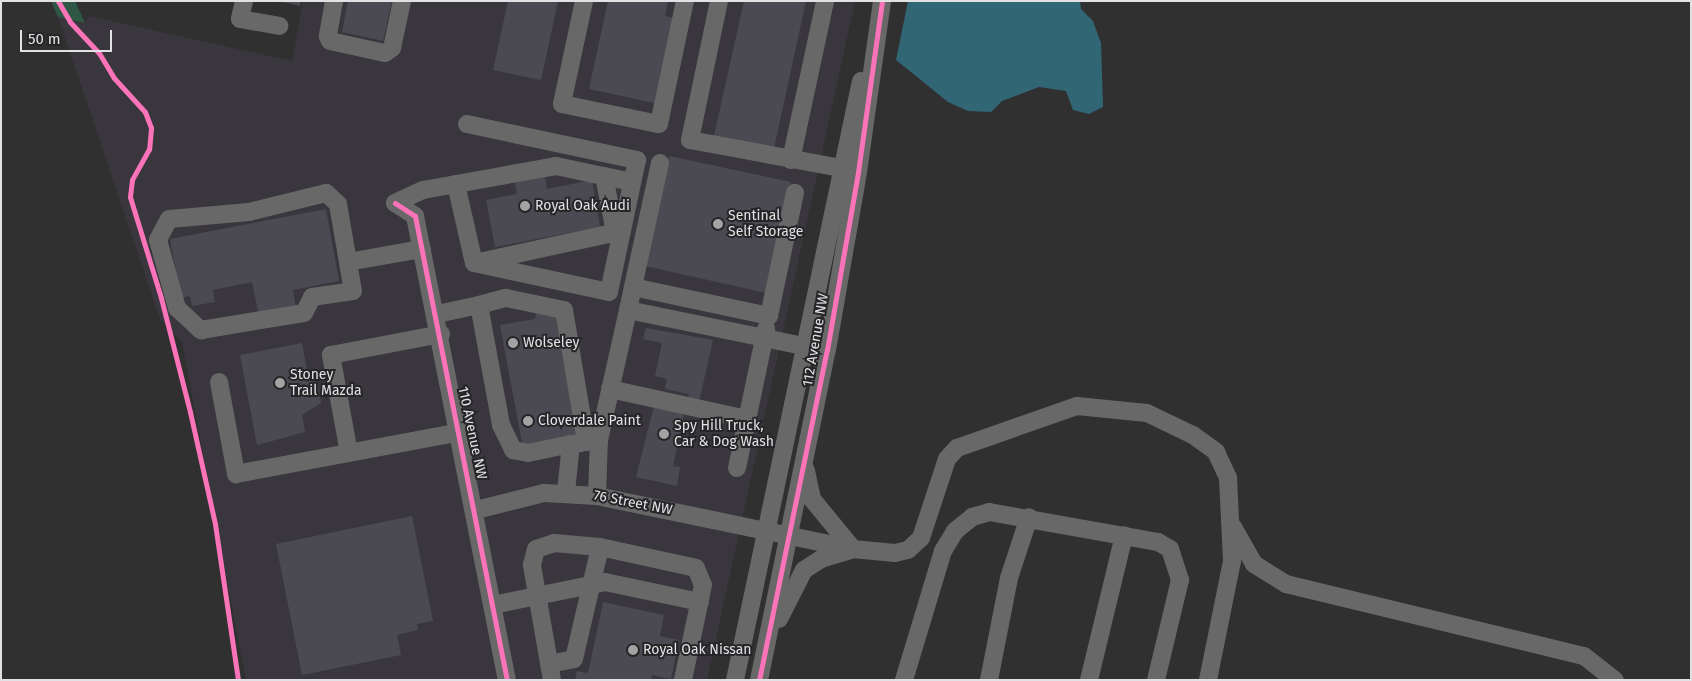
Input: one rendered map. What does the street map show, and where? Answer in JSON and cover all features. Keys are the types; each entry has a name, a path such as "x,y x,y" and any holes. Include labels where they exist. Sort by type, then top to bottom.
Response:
{"street":[{"path":"244,1 240,19 279,26"},
{"path":"334,1 328,36 330,40 385,53 392,48 402,1"},
{"path":"584,1 562,104 659,124 685,1"},
{"path":"719,1 690,140 841,168"},
{"path":"791,160 825,1"},
{"name":"112 Avenue NW","path":"735,680 841,168 882,1"},
{"name":"112 Avenue NW","path":"759,680 805,462 858,172 877,24"},
{"path":"467,124 637,160 618,232 609,292 474,263"},
{"path":"566,492 585,442 610,389 660,164"},
{"path":"474,263 456,184 556,166 632,182"},
{"path":"604,176 618,232"},
{"name":"110 Avenue NW","path":"456,184 423,190 395,203 415,216 437,314 476,510 507,680"},
{"path":"737,468 796,193"},
{"path":"326,194 338,204 348,262 353,291 312,297 304,313 201,330 177,308 158,240 169,219 249,212 326,194"},
{"path":"474,263 618,232"},
{"path":"348,262 422,249"},
{"path":"633,287 769,316"},
{"path":"437,314 506,298 564,310 585,442 597,496"},
{"path":"701,325 706,302"},
{"path":"479,305 501,425 513,450 528,453 585,442"},
{"path":"628,310 804,346"},
{"path":"349,453 331,355 441,334"},
{"path":"219,382 236,474 460,432"},
{"path":"610,389 747,419"},
{"name":"76 Street NW","path":"476,510 530,495 566,492 597,496 853,549 886,554 908,550 921,538 947,459 957,448 1077,406 1147,413 1193,434 1216,452 1228,478 1232,527 1232,560 1208,680"},
{"path":"765,649 804,570 821,559 853,549 812,499 805,462"},
{"path":"904,680 943,551 955,531 972,517 988,512 1029,517 1124,535 1158,542 1170,549 1177,563 1180,580 1156,680"},
{"path":"990,680 1008,578 1029,517"},
{"path":"1232,527 1254,564 1286,584 1584,656 1615,680"},
{"path":"1089,680 1124,535"},
{"path":"600,547 574,659 551,672 532,565 536,549 554,543 600,547 696,568 704,585 683,680"},
{"path":"493,605 605,582 700,602"}],"shaded area":[{"path":"303,1 855,1 707,680 246,680 182,342 160,319 58,17 85,23 89,16 292,61"}],"green space":[{"path":"51,1 75,1 85,23 58,17"}],"water":[{"path":"908,1 1080,1 1081,9 1093,21 1101,43 1103,107 1089,114 1073,110 1066,91 1039,87 1002,101 991,112 968,111 948,102 896,60"}],"building":[{"path":"279,1 301,1 300,6"},
{"path":"348,1 392,1 383,41 342,32"},
{"path":"508,1 558,1 541,80 493,70"},
{"path":"608,1 668,1 665,16 678,19 659,104 589,89"},
{"path":"744,1 806,1 773,153 713,140"},
{"name":"Sentinal Self Storage","path":"669,156 791,182 766,293 645,266"},
{"path":"544,172 547,189 592,180 600,227 495,247 486,200 517,194 514,178"},
{"path":"326,209 339,281 293,290 296,308 259,316 252,282 213,290 215,302 192,306 190,296 181,298 170,239"},
{"path":"536,313 556,317 579,437 523,448 500,325 535,319"},
{"path":"646,328 713,340 698,406 687,404 689,394 665,389 667,379 655,376 662,343 643,339"},
{"path":"302,343 307,370 314,369 321,403 302,415 305,432 257,445 240,355"},
{"name":"Spy Hill Truck, Car & Dog Wash","path":"655,402 685,409 673,466 680,467 677,486 636,477"},
{"path":"412,516 433,621 417,624 418,630 397,635 401,655 302,675 276,544"},
{"path":"603,602 664,615 660,636 679,640 671,679 652,675 651,680 575,680 577,671 588,673"}],"cycle path":[{"path":"58,1 70,22 99,53 114,78 145,112 151,128 149,149 132,180 130,197 161,298 190,412 215,524 238,680"},
{"path":"759,680 827,350 858,172 882,1"},
{"path":"395,203 415,216 507,680"}],"place":[{"name":"Royal Oak Audi","path":"525,206"},
{"name":"Sentinal Self Storage","path":"718,224"},
{"name":"Wolseley","path":"513,343"},
{"name":"Stoney Trail Mazda","path":"280,383"},
{"name":"Cloverdale Paint","path":"528,421"},
{"name":"Spy Hill Truck, Car & Dog Wash","path":"664,434"},
{"name":"Royal Oak Nissan","path":"633,650"}]}
